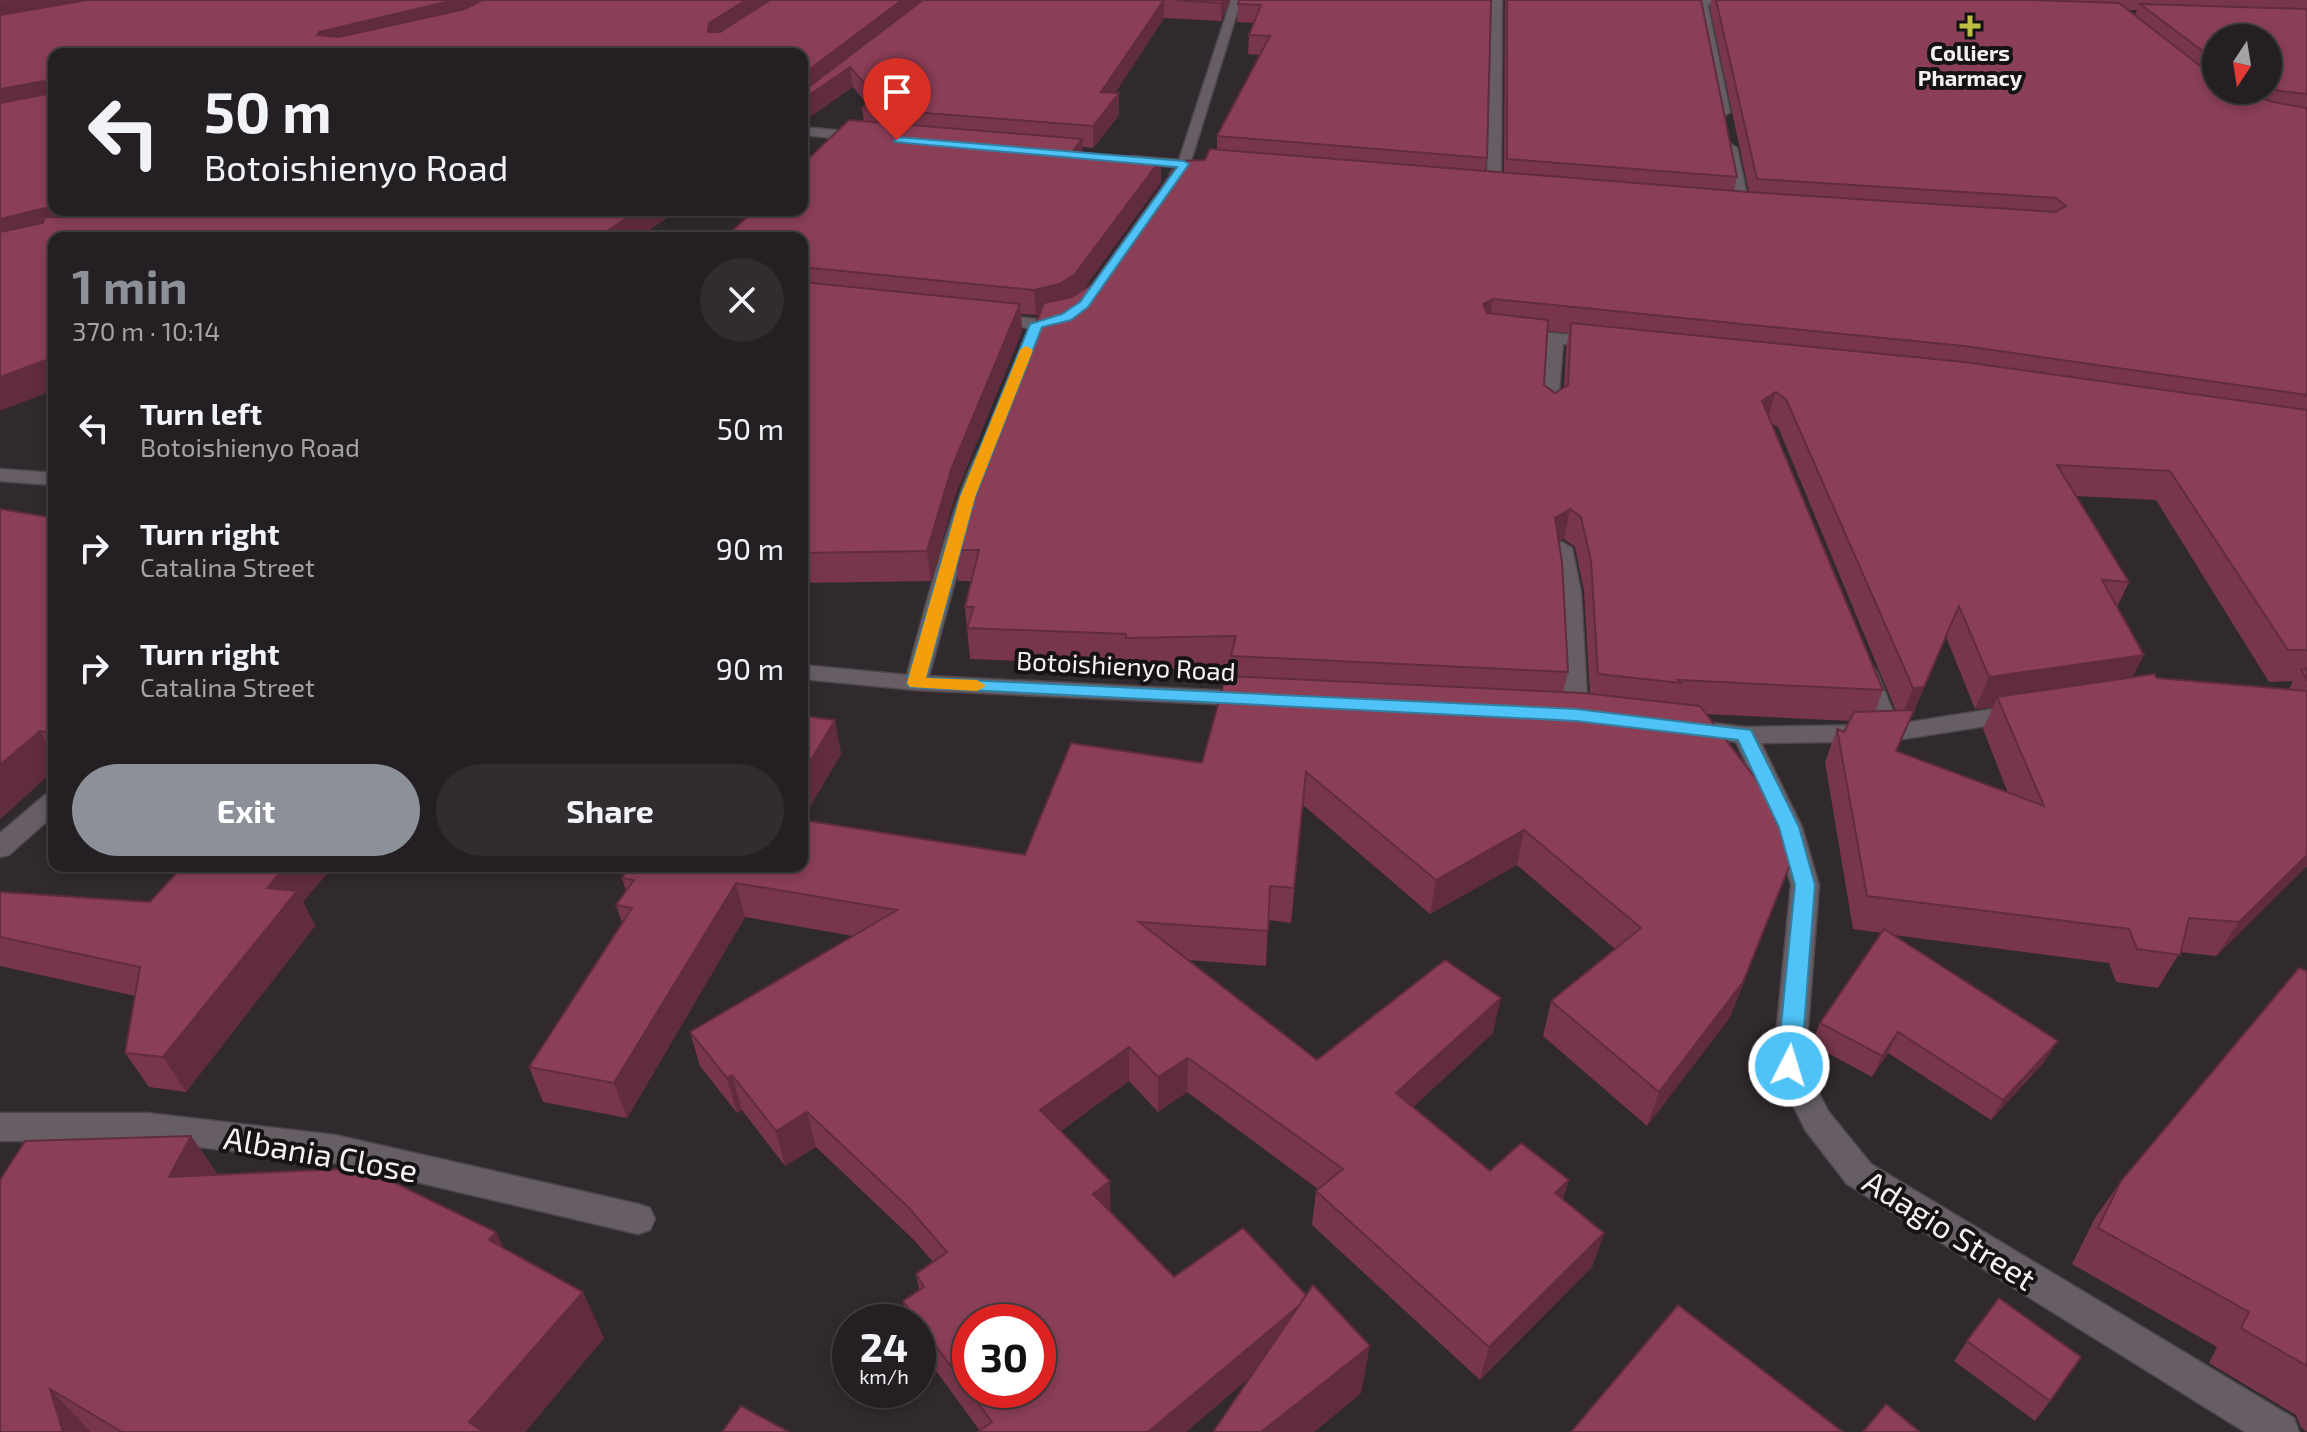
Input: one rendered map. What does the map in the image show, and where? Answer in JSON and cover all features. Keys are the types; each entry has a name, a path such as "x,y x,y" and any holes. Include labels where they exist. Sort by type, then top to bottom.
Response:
{"street":[{"path":"1165,190 1184,164 1236,0"},
{"path":"1494,188 1497,0"},
{"path":"1660,0 1758,4"},
{"path":"1702,2 1725,120"},
{"path":"808,132 881,138"},
{"path":"1728,135 1743,209"},
{"path":"1120,159 1230,168"},
{"path":"1479,187 1510,190"},
{"path":"1727,208 1758,210"},
{"path":"974,318 1039,328"},
{"path":"1502,334 1616,344"},
{"path":"1551,413 1555,338"},
{"path":"916,683 968,497 996,425"},
{"path":"0,475 48,479"},
{"path":"1562,548 1570,592 1576,715"},
{"path":"1855,646 1890,733"},
{"name":"Botoishienyo Road","path":"808,673 916,683 1277,700"},
{"path":"1668,726 1745,735 1890,733 2041,710"},
{"path":"1545,714 1607,719"},
{"name":"Adagio Street","path":"1745,735 1789,827 1805,885 1789,1066 1817,1121 1859,1174 2280,1432"},
{"path":"0,848 48,806"},
{"name":"Albania Close","path":"0,1127 147,1127 335,1149 638,1219"}],"building":[{"path":"87,0 455,0 319,32 317,35 339,37 465,9 482,0 746,0 709,23 708,32 720,32 770,0 902,0 808,70 808,48 48,48 48,84 44,81 0,89 0,15"},
{"path":"923,0 1164,0 1101,92 1119,93 1093,126 862,108 875,95 850,67 808,96 808,87"},
{"path":"1175,0 1223,0 1221,3"},
{"path":"1239,0 1491,0 1487,158 1217,136 1270,36 1249,35 1261,5 1238,4"},
{"path":"1507,0 1701,0 1737,177 1507,159"},
{"path":"1716,0 2119,3 2202,67 2202,104 2282,104 2307,108 2307,395 1964,346 1493,299 1483,304 1487,313 1548,320 1544,385 1555,393 1568,385 1571,323 1964,362 2307,410 2307,650 2288,650 2170,471 2057,465 2129,582 2102,580 2144,655 1989,677 1959,606 1924,687 1913,688 1786,399 1776,392 1762,401 1883,690 1678,680 1681,683 1598,674 1591,561 1581,517 1570,509 1555,518 1562,562 1568,672 1231,656 1236,636 1126,638 1126,634 967,628 974,607 965,607 979,550 955,550 978,469 1044,303 1072,297 1092,284 1180,161 1205,160 1210,149 1749,192 2056,212 2066,206 2056,198 1757,179"},
{"path":"2140,4 2307,9 2307,94 2282,91 2282,24 2202,24 2202,50"},
{"path":"48,84 48,207 0,219 0,103 47,94"},
{"path":"849,120 1082,139 1072,152 1161,159 1075,274 1059,284 1034,290 808,268 808,232 731,232 748,216 808,216 808,159"},
{"path":"629,216 606,232 48,232 48,359 0,377 0,232 43,223 45,217"},
{"path":"808,283 1020,304 952,467 927,551 808,553"},
{"path":"0,509 48,517 48,732 40,731 0,765"},
{"path":"2154,674 2157,678 2307,691 2307,855 2239,922 2189,918 2180,955 2137,949 2129,929 1867,896 1837,729 1844,732 1854,712 1914,710 1896,751 2044,806 1997,697"},
{"path":"1226,676 1583,693 1700,706 1795,830 1799,842 1743,982 1659,1092 1551,1001 1641,928 1524,830 1436,880 1306,772 1294,888 1270,886 1268,931 1139,922 1317,1060 1445,960 1501,998 1396,1093 1490,1171 1521,1143 1569,1180 1555,1193 1604,1233 1489,1347 1316,1191 1343,1169 1188,1058 1158,1077 1129,1047 1040,1110 1110,1181 1093,1194 1174,1277 1243,1228 1306,1295 1300,1305 1148,1432 978,1432 992,1422 982,1408 1056,1408 1056,1304 952,1304 952,1368 936,1346 936,1304 905,1304 903,1301 924,1287 916,1274 947,1252 908,1207 807,1112 776,1131 732,1075 727,1078 690,1032 897,910 736,883 614,1083 529,1067 632,908 616,905 634,880 622,878 626,872 808,872 808,821 1025,855 1071,743 1202,763"},
{"path":"808,717 835,720 808,765"},
{"path":"178,872 281,872 267,888 297,891 163,1057 125,1053 140,967 0,937 0,892 150,902"},
{"path":"1884,929 2058,1041 2003,1100 1898,1032 1882,1056 1820,1023"},
{"path":"2299,968 2307,971 2307,1366 2241,1328 2249,1312 2098,1228 2121,1181"},
{"path":"191,1136 169,1177 364,1168 496,1232 489,1240 583,1292 469,1422 484,1432 122,1432 50,1389 63,1432 0,1432 0,1180 25,1141"},
{"path":"1313,1285 1370,1346 1261,1432 1213,1432"},
{"path":"1999,1298 2081,1357 2050,1401 1967,1341"},
{"path":"1678,1305 1843,1432 1571,1432"},
{"path":"1886,1404 1920,1432 1863,1432"},
{"path":"741,1406 789,1432 722,1432"}],"slow traffic":[{"path":"977,686 916,683 968,497 1026,350"}],"place":[{"name":"Colliers Pharmacy","path":"1970,26"}],"route":[{"path":"897,140 1184,164 1084,305 1066,317 1036,324 968,497 916,683 1576,715 1745,735 1789,827 1805,885 1789,1066"}]}
